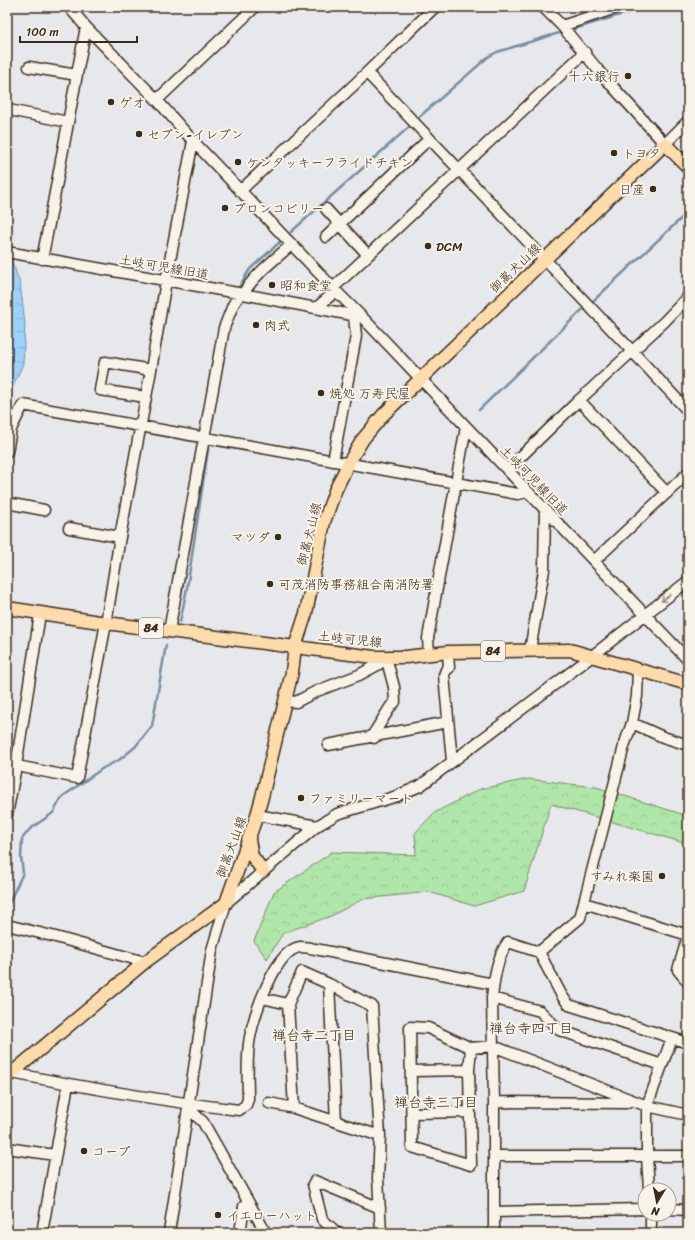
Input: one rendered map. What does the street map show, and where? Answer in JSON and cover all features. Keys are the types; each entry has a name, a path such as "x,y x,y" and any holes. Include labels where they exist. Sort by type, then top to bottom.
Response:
{"main road":[{"path":"665,144 688,167"},
{"name":"御嵩犬山線","path":"226,903 257,815 292,672 295,647 306,613 324,522 335,491 348,464 363,439 383,415 665,144"},
{"name":"土岐可児線","path":"7,608 106,623 374,657 406,657 448,652 570,650 592,655 688,684"},
{"path":"249,839 252,856 263,871"},
{"path":"10,1075 145,962 226,903"}],"street":[{"name":"土岐可児線旧道","path":"69,7 86,27 157,100 193,141 358,316 688,660"},
{"path":"157,100 255,7"},
{"path":"240,191 367,73 435,7"},
{"path":"543,7 562,26 585,52 603,76 665,144 688,121"},
{"path":"562,26 619,7"},
{"path":"38,258 61,166 86,27"},
{"path":"316,308 368,255 585,52"},
{"path":"29,67 77,75"},
{"path":"367,73 688,411"},
{"path":"9,110 68,122"},
{"path":"326,237 430,139"},
{"path":"12,765 77,778 106,623 166,281 193,141"},
{"path":"326,209 368,255"},
{"path":"169,631 224,328 233,305 249,285 291,245"},
{"name":"土岐可児線旧道","path":"7,252 358,316"},
{"path":"507,470 579,400 664,322 688,297"},
{"path":"333,460 356,336 358,316"},
{"path":"146,397 100,390 105,362 151,370"},
{"path":"579,400 667,493"},
{"path":"7,452 11,429 23,405 518,494 528,492"},
{"path":"429,654 428,638 466,427"},
{"path":"594,561 688,473"},
{"path":"7,503 44,510"},
{"path":"530,650 544,570 545,510"},
{"path":"69,528 120,538"},
{"path":"169,1233 212,950 226,903 317,826 337,814 394,797 420,786 688,581"},
{"path":"7,815 12,765 40,614"},
{"path":"448,652 449,668 446,670 444,675 452,761"},
{"path":"285,701 296,702 316,691 359,675 379,664 386,657"},
{"path":"374,738 374,733 395,702 394,688 386,657"},
{"path":"539,952 580,918 624,746 632,723 637,696 638,669"},
{"path":"328,745 374,738 448,722"},
{"path":"632,723 663,737 688,745"},
{"path":"257,815 317,826"},
{"path":"584,902 688,935 678,970 688,982"},
{"path":"7,926 52,936 145,962"},
{"path":"494,1233 492,998 493,984 503,949 508,942 539,952 562,996 569,1005 688,1043"},
{"path":"10,1075 189,1106 239,1110 246,1105 248,1099 248,1050 254,1022 274,970 281,959 289,951 300,947 493,984"},
{"path":"294,1108 288,1004 302,972 372,1006 380,1136 378,1178 381,1233"},
{"path":"329,984 336,1121"},
{"path":"262,998 288,1004"},
{"path":"492,998 540,1011 559,1030 662,1065"},
{"path":"471,1048 471,1165 412,1147 412,1071 410,1027 428,1028 471,1048 493,1046 647,1106 688,1115"},
{"path":"649,1182 647,1106 672,1038"},
{"path":"412,1071 470,1070"},
{"path":"42,1233 68,1084"},
{"path":"494,1102 626,1103 629,1099"},
{"path":"269,1103 294,1108 380,1136"},
{"path":"189,1106 203,1122 266,1233"},
{"path":"412,1113 470,1112"},
{"path":"7,1148 55,1156"},
{"path":"494,1156 688,1156"},
{"path":"337,1233 322,1219 313,1184 315,1181 380,1208"},
{"path":"240,1233 244,1206 248,1202"},
{"path":"494,1212 637,1209"},
{"path":"677,1209 688,1210"},
{"path":"651,1222 651,1233"}],"green space":[{"path":"528,779 596,787 688,816 688,844 551,804 524,891 474,906 429,892 363,899 331,916 283,933 267,959 254,941 274,892 332,852 416,855 415,833 434,813 480,789"}],"water":[{"path":"7,248 20,283 25,323 23,364 7,399"}],"waterway":[{"path":"574,29 646,7"},
{"path":"418,118 488,57 497,52 559,33"},
{"path":"291,232 409,127"},
{"path":"592,302 688,212"},
{"path":"239,287 250,269 280,242"},
{"path":"479,410 582,310"},
{"path":"180,622 187,588 209,443"},
{"path":"7,907 23,873 21,857 22,839 30,829 53,813 62,797 103,768 119,760 135,747 152,726 166,645"}],"place":[{"name":"十六銀行","path":"628,76"},
{"name":"ゲオ","path":"111,102"},
{"name":"セブン-イレブン","path":"139,134"},
{"name":"トヨタ","path":"614,153"},
{"name":"ケンタッキーフライドチキン","path":"238,162"},
{"name":"日産","path":"653,189"},
{"name":"ブロンコビリー","path":"225,208"},
{"name":"DCM","path":"428,246"},
{"name":"昭和食堂","path":"272,285"},
{"name":"肉式","path":"256,325"},
{"name":"焼処 万寿民屋","path":"321,393"},
{"name":"マツダ","path":"278,537"},
{"name":"可茂消防事務組合南消防署","path":"270,584"},
{"name":"ファミリーマート","path":"301,798"},
{"name":"すみれ楽園","path":"662,876"},
{"name":"コープ","path":"84,1151"},
{"name":"イエローハット","path":"218,1215"}],"district":[{"name":"禅台寺四丁目","path":"531,1028"},
{"name":"禅台寺二丁目","path":"314,1035"},
{"name":"禅台寺三丁目","path":"436,1102"}]}
